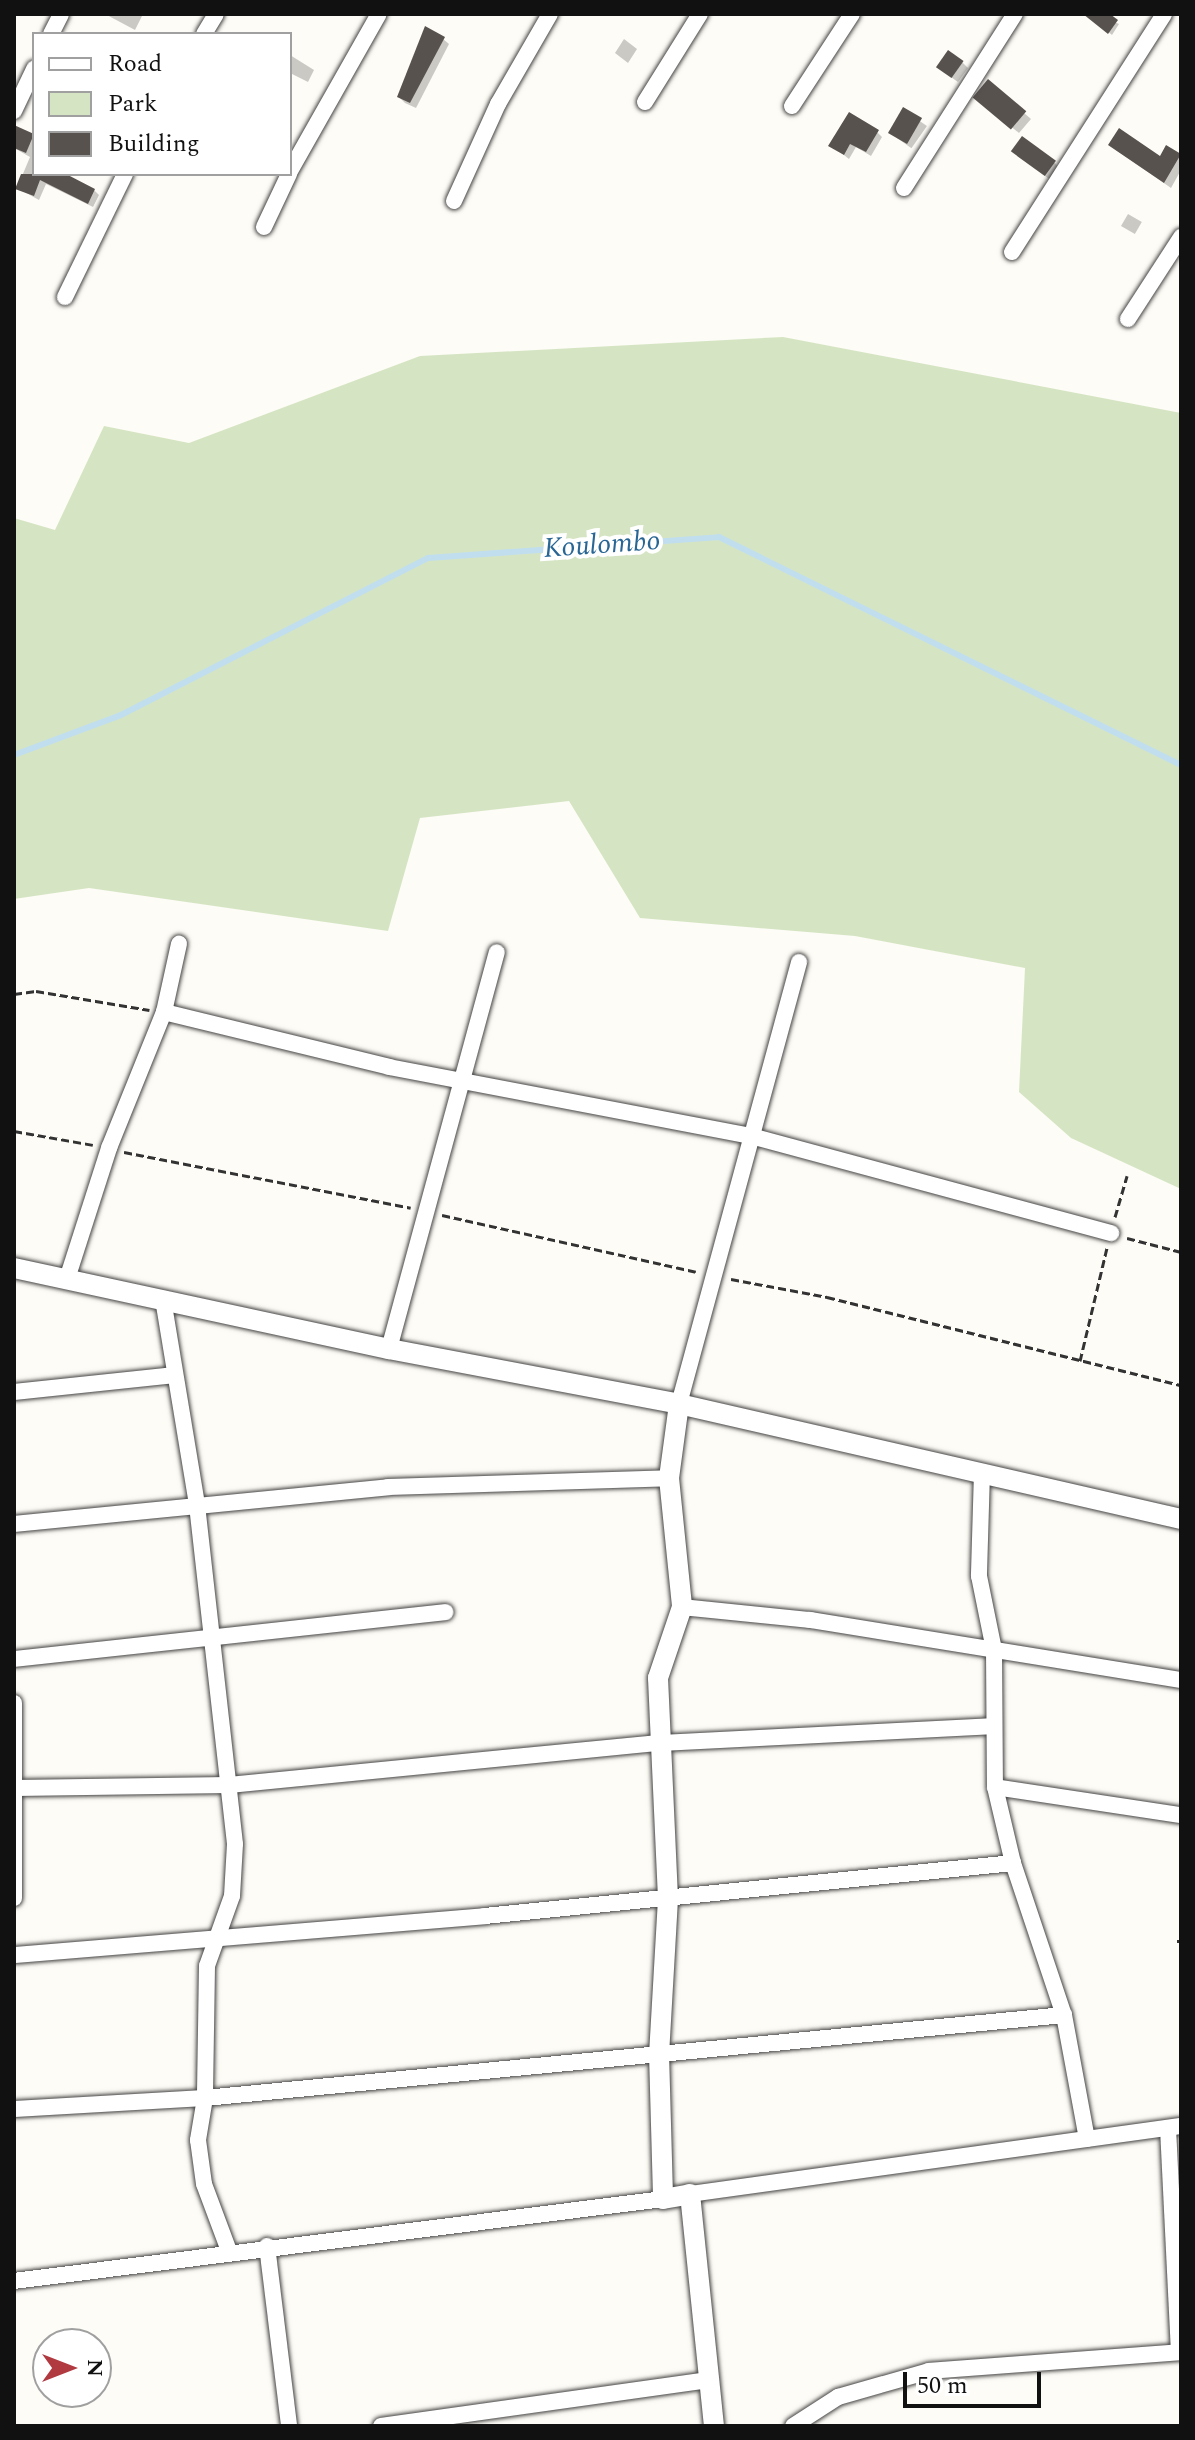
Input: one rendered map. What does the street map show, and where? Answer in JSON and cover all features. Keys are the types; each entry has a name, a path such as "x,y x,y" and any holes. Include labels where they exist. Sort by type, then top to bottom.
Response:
{"street":[{"path":"52,32 61,14"},
{"path":"205,32 216,14"},
{"path":"292,167 379,14"},
{"path":"454,201 498,104 550,14"},
{"path":"645,102 700,14"},
{"path":"792,106 852,14"},
{"path":"904,188 1015,14"},
{"path":"1012,252 1164,14"},
{"path":"14,111 32,73"},
{"path":"65,297 124,176"},
{"path":"264,227 287,176"},
{"path":"1128,319 1181,237"},
{"path":"67,1279 109,1148 164,1012 179,944"},
{"path":"389,1349 458,1080 497,952"},
{"path":"663,2199 659,2053 668,1899 658,1678 682,1607 669,1478 679,1404 755,1137 799,962"},
{"path":"164,1012 458,1080 755,1137 1111,1233"},
{"path":"14,1268 389,1349 679,1404 1181,1519"},
{"path":"163,1299 197,1505 235,1844 232,1896 207,1966 205,2098 198,2140 204,2184 229,2251"},
{"path":"14,1392 175,1375"},
{"path":"982,1472 979,1576 994,1650 995,1787 1013,1863 1064,2015 1087,2139"},
{"path":"14,1524 388,1487 669,1478"},
{"path":"682,1607 994,1650 1181,1680"},
{"path":"14,1659 445,1612"},
{"path":"14,1703 14,1898"},
{"path":"15,1788 229,1785 659,1743 993,1726"},
{"path":"995,1787 1181,1815"},
{"path":"14,1955 668,1899 858,1875 1013,1863"},
{"path":"14,2109 205,2098 1064,2015"},
{"path":"14,2281 267,2246 663,2199 1175,2127 1180,2352 929,2371 838,2397 793,2426"},
{"path":"690,2194 714,2426"},
{"path":"267,2246 289,2426"},
{"path":"381,2426 707,2380"}],"path":[{"path":"14,994 36,991 164,1012"},
{"path":"14,1131 425,1211 714,1276 827,1297 1181,1385"},
{"path":"1080,1361 1127,1176"},
{"path":"1111,1233 1181,1252"}],"green space":[{"path":"783,337 1181,413 1181,1189 1071,1138 1019,1092 1025,968 855,936 640,918 569,801 420,818 388,931 89,888 14,899 14,518 55,530 104,426 189,443 420,356"}],"building":[{"path":"1083,14 1110,14 1118,20 1108,34"},
{"path":"425,26 445,37 410,103 397,97"},
{"path":"948,50 964,61 952,78 936,67"},
{"path":"988,79 1026,111 1011,130 973,97"},
{"path":"903,107 922,118 907,144 888,133"},
{"path":"849,112 879,130 866,152 850,144 844,155 828,146"},
{"path":"14,125 32,133 26,153 14,148"},
{"path":"1119,128 1160,156 1166,145 1181,154 1164,183 1108,145"},
{"path":"1022,136 1056,161 1045,176 1011,151"},
{"path":"21,174 32,174 70,176 95,189 88,204 40,180 34,196 15,189"}],"waterway":[{"name":"Koulombo","path":"14,755 121,715 428,558 719,537 1181,765"}]}
